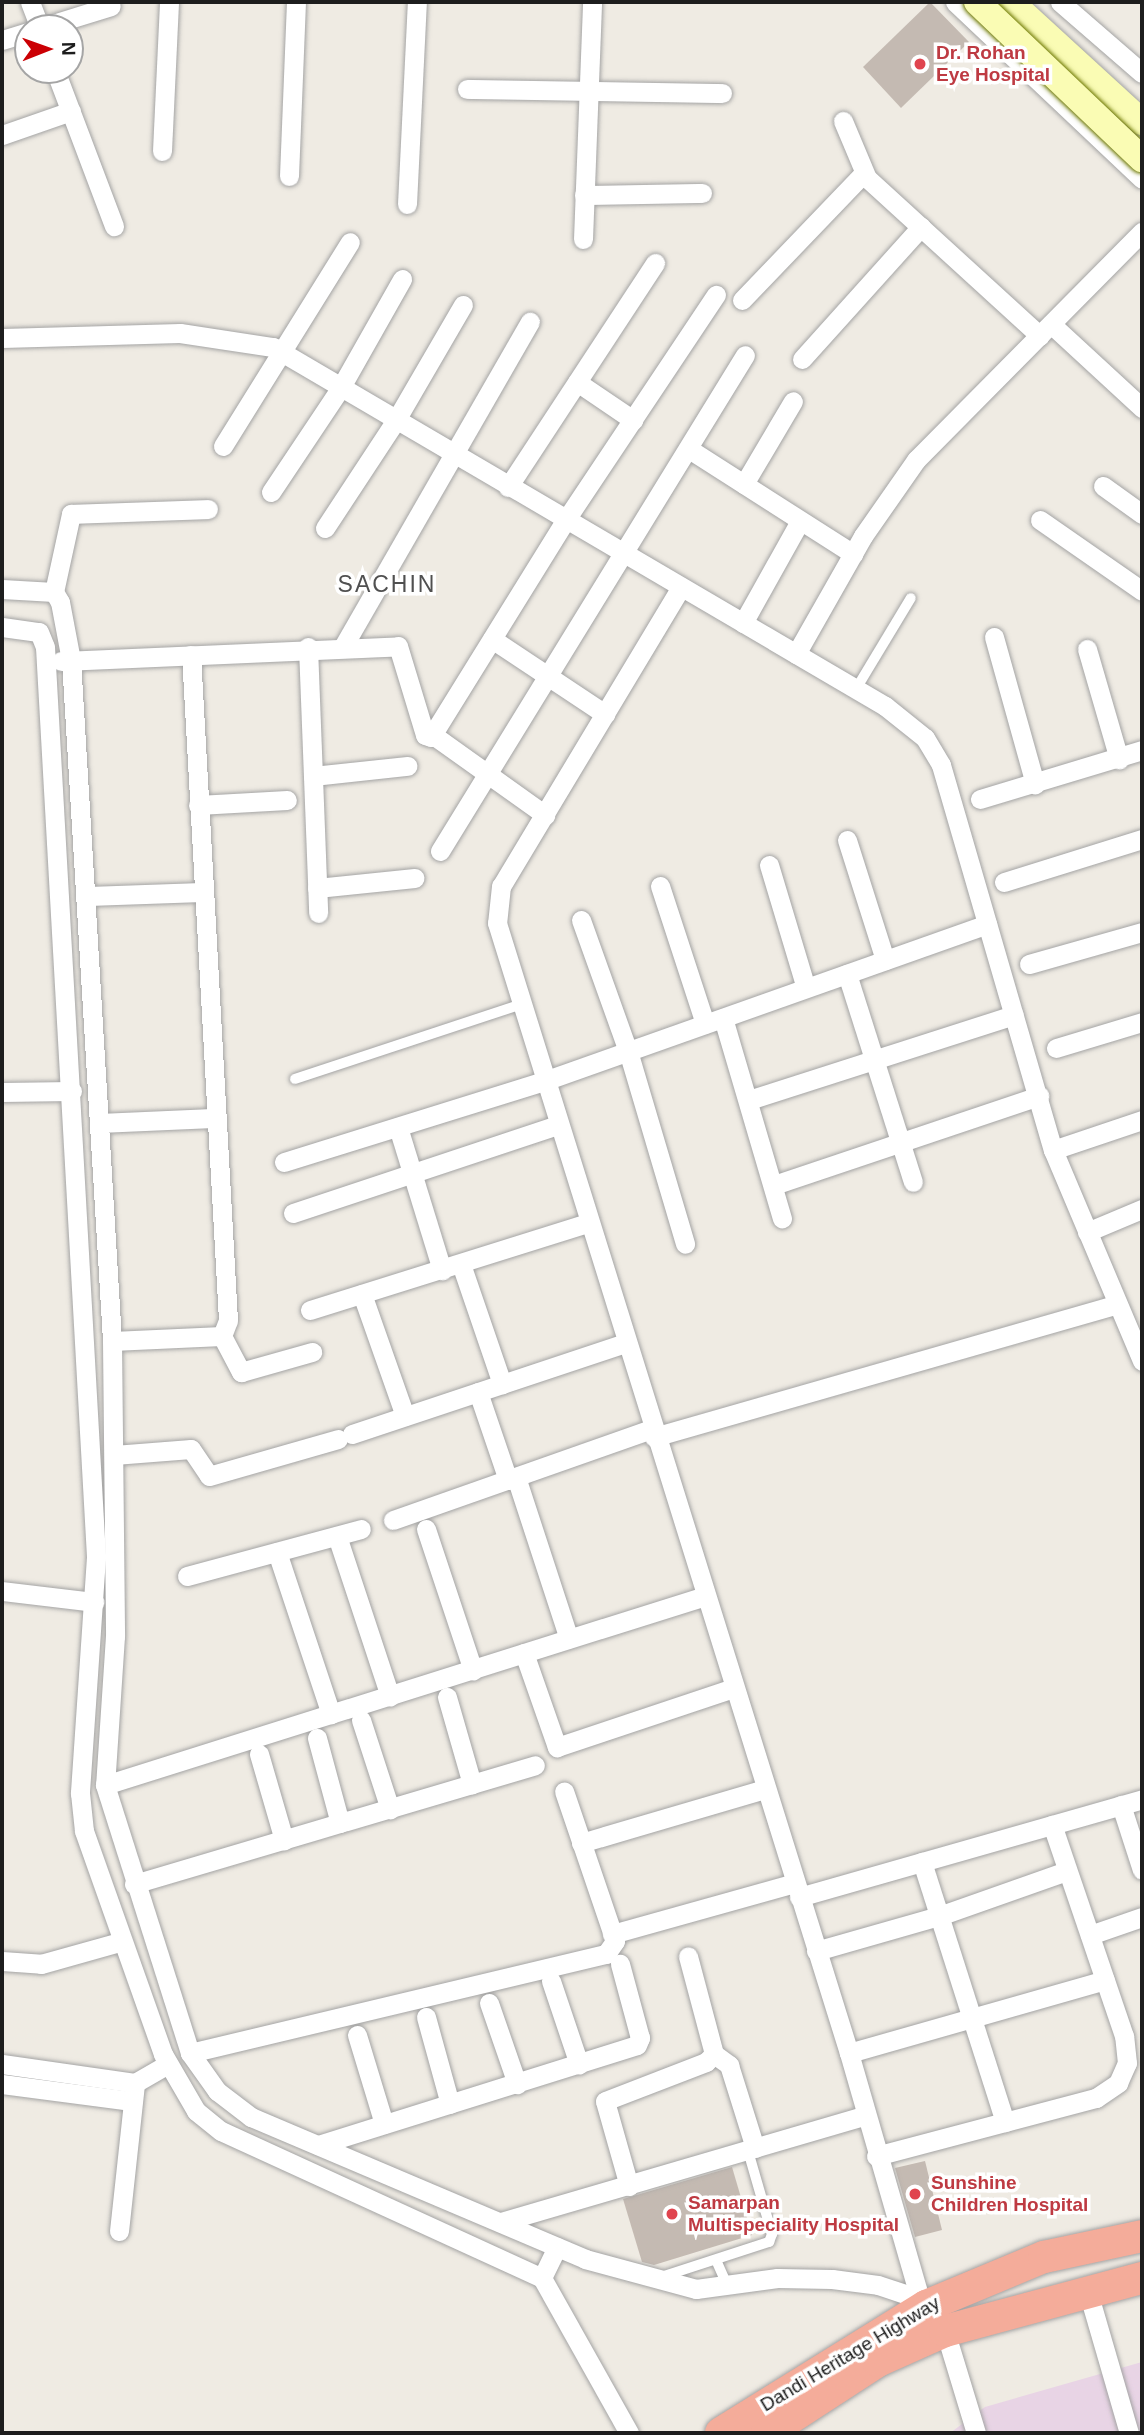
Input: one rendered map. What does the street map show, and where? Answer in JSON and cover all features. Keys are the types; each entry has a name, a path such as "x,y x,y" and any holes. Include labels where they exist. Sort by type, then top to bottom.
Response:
{"highway":[{"name":"Dandi Heritage Highway","path":"721,2433 930,2312 1044,2257 1142,2236"},
{"name":"Dandi Heritage Highway","path":"767,2433 878,2361 930,2312 1088,2291 1142,2278"}],"main road":[{"path":"1011,2 1142,122"},
{"path":"977,12 1142,159"}],"street":[{"path":"162,151 169,2"},
{"path":"289,176 296,2"},
{"path":"407,204 417,2"},
{"path":"583,239 592,2"},
{"path":"955,2 977,12 1142,179"},
{"path":"977,12 993,2"},
{"path":"1060,2 1142,74"},
{"path":"84,14 111,6"},
{"path":"60,84 114,226"},
{"path":"467,89 722,93"},
{"path":"2,135 71,111"},
{"path":"843,121 864,173 921,227 1142,408"},
{"path":"742,300 864,173"},
{"path":"584,195 702,193"},
{"path":"802,359 921,227"},
{"path":"796,654 853,554 916,460 1142,232"},
{"path":"223,446 350,242"},
{"path":"508,487 655,263"},
{"path":"271,492 341,387 402,279"},
{"path":"433,735 565,521 716,295"},
{"path":"325,528 396,420 463,305"},
{"path":"344,645 530,322"},
{"path":"2,338 191,333 283,352 565,521 856,689 925,738 941,765 1053,1150 1117,1304 1137,1336 1142,1361"},
{"path":"440,851 745,355"},
{"path":"577,382 633,420"},
{"path":"744,484 793,401"},
{"path":"689,449 853,554"},
{"path":"1103,486 1142,514"},
{"path":"208,509 71,514 54,592 60,602 71,660 88,896 112,1341 114,1660 105,1785 134,1884 190,2053 217,2091 235,2106 318,2145 557,2247 652,2280 696,2289 778,2278 832,2279 878,2285 930,2312"},
{"path":"1040,520 1142,591"},
{"path":"743,623 800,521"},
{"path":"681,587 501,886 496,905 497,923 587,1223 849,2053 876,2156 930,2312 976,2433"},
{"path":"2,589 54,592"},
{"path":"2,627 39,632 46,661 72,1091 94,1602 79,1812 120,1942 168,2064 190,2104 221,2131 541,2278 621,2431"},
{"path":"994,637 1035,784"},
{"path":"492,639 549,674 605,714"},
{"path":"46,661 344,645 398,646 425,735 433,735 545,815"},
{"path":"308,647 318,913"},
{"path":"1087,649 1119,759"},
{"path":"191,655 213,1118 228,1320 222,1336 241,1372 312,1352"},
{"path":"980,799 1142,750"},
{"path":"313,776 407,765"},
{"path":"198,805 287,800"},
{"path":"847,839 885,960"},
{"path":"1004,882 1142,839"},
{"path":"769,865 807,988"},
{"path":"317,888 414,878"},
{"path":"660,886 749,1100 782,1219"},
{"path":"88,896 202,892"},
{"path":"581,920 628,1051 685,1244"},
{"path":"284,1162 544,1081 987,924"},
{"path":"1029,964 1142,932"},
{"path":"847,974 913,1182"},
{"path":"749,1100 1014,1016"},
{"path":"1056,1048 1142,1022"},
{"path":"2,1092 72,1091"},
{"path":"774,1185 1039,1096"},
{"path":"99,1123 213,1118"},
{"path":"1053,1150 1142,1119"},
{"path":"293,1213 557,1125"},
{"path":"398,1126 412,1172 502,1384"},
{"path":"1087,1232 1142,1209"},
{"path":"310,1310 587,1223"},
{"path":"362,1294 405,1416"},
{"path":"393,1520 653,1433 1117,1304"},
{"path":"112,1341 222,1336"},
{"path":"114,1455 191,1449 209,1476 345,1436 625,1343"},
{"path":"478,1392 569,1639"},
{"path":"187,1576 361,1529"},
{"path":"426,1529 473,1670"},
{"path":"337,1535 390,1696"},
{"path":"277,1552 331,1714"},
{"path":"2,1591 94,1602"},
{"path":"105,1785 705,1596"},
{"path":"524,1653 557,1747 733,1688"},
{"path":"90,1660 114,1660"},
{"path":"447,1697 472,1784"},
{"path":"361,1720 390,1809"},
{"path":"317,1738 340,1823"},
{"path":"258,1754 284,1840"},
{"path":"134,1884 535,1765"},
{"path":"581,1843 765,1789"},
{"path":"190,2053 606,1954 612,1949 612,1934 564,1791"},
{"path":"612,1934 922,1862 1142,1799"},
{"path":"1121,1805 1142,1870"},
{"path":"876,2156 1096,2098 1118,2083 1127,2063 1133,2033 1105,1980 1052,1825"},
{"path":"922,1862 1005,2122"},
{"path":"817,1951 939,1916 1067,1871"},
{"path":"1090,1935 1142,1917"},
{"path":"2,1962 41,1964 120,1942"},
{"path":"688,1956 714,2053 729,2065 751,2150"},
{"path":"318,2145 641,2043 620,1964"},
{"path":"849,2053 1105,1980"},
{"path":"551,1981 579,2064"},
{"path":"489,2003 517,2084"},
{"path":"426,2017 450,2104"},
{"path":"357,2035 384,2124"},
{"path":"629,2186 605,2101 706,2062 714,2053"},
{"path":"2,2064 134,2092"},
{"path":"2,2084 134,2092 168,2064"},
{"path":"119,2231 134,2092"},
{"path":"501,2222 866,2115"},
{"path":"541,2278 557,2247"},
{"path":"1088,2291 1129,2433"}],"lane":[{"path":"856,689 911,598"},
{"path":"295,1079 522,1004"},
{"path":"652,2280 765,2245 772,2234 751,2150"},
{"path":"716,2260 727,2286"}],"shaded area":[{"path":"1142,2362 1142,2433 950,2433 985,2407"}],"building":[{"path":"930,2 969,42 901,108 863,67"},
{"path":"925,2161 942,2230 915,2237 895,2168"},
{"path":"732,2167 752,2235 654,2265 642,2262 623,2199"}],"place":[{"name":"Dr. Rohan Eye Hospital","path":"920,64"},
{"name":"Sunshine Children Hospital","path":"915,2194"},
{"name":"Samarpan Multispeciality Hospital","path":"672,2214"}],"district":[{"name":"SACHIN","path":"387,584"}]}
